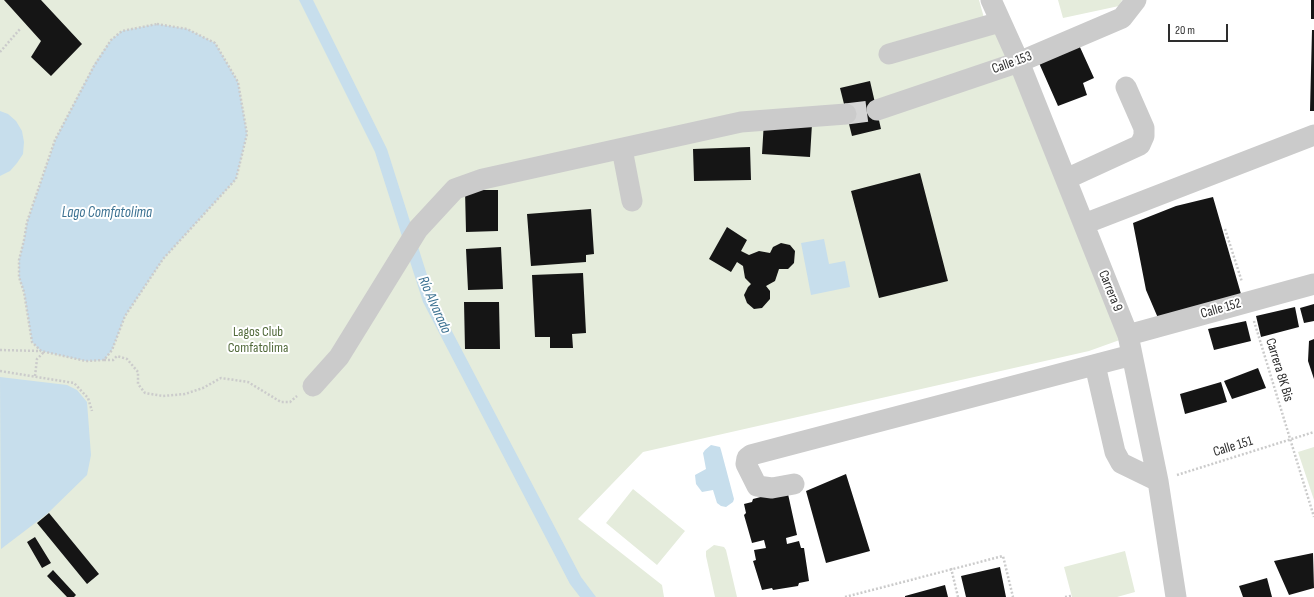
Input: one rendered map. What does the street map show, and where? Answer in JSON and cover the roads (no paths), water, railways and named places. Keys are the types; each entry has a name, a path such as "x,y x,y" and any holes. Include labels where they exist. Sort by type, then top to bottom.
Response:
{"street":[{"name":"Carrera 9","path":"991,0 1019,62 1128,335 1158,481 1176,597"},
{"name":"Calle 153","path":"877,110 1019,62 1122,18 1136,0"},
{"path":"889,54 1000,22"},
{"path":"1066,179 1140,145 1144,136 1144,128 1126,87"},
{"path":"313,386 339,357 418,230 455,189 483,179 741,122 846,114"},
{"path":"1084,224 1314,135"},
{"path":"622,149 632,201"},
{"name":"Calle 152","path":"1128,335 1314,284"},
{"path":"794,484 772,488 757,486 746,464 747,458 751,455 1132,355"},
{"path":"1095,365 1115,452 1121,463 1158,481"}],"water":[{"name":"Río Alvarado","path":"299,0 313,0 387,149 434,297 581,577 596,597 580,597 570,584 423,302 375,152"},
{"name":"Lago Comfatolima","path":"157,24 187,29 215,43 238,82 247,134 236,179 163,259 125,316 112,350 104,360 86,361 41,351 32,342 24,292 19,277 19,260 27,222 56,138 95,63 111,40 122,31"},
{"path":"0,111 8,114 16,121 22,131 24,142 23,154 17,163 10,171 0,176"},
{"path":"824,239 829,264 845,261 850,287 811,295 801,243"},
{"path":"0,377 67,385 77,390 87,402 91,455 87,475 47,514 1,549"},
{"path":"711,445 720,447 734,499 733,502 726,507 717,503 713,490 702,492 696,484 695,475 706,469 703,453"}],"tunnel":[{"path":"846,114 877,110"}],"park label":[{"name":"Lagos Club Comfatolima","path":"258,340"}]}
